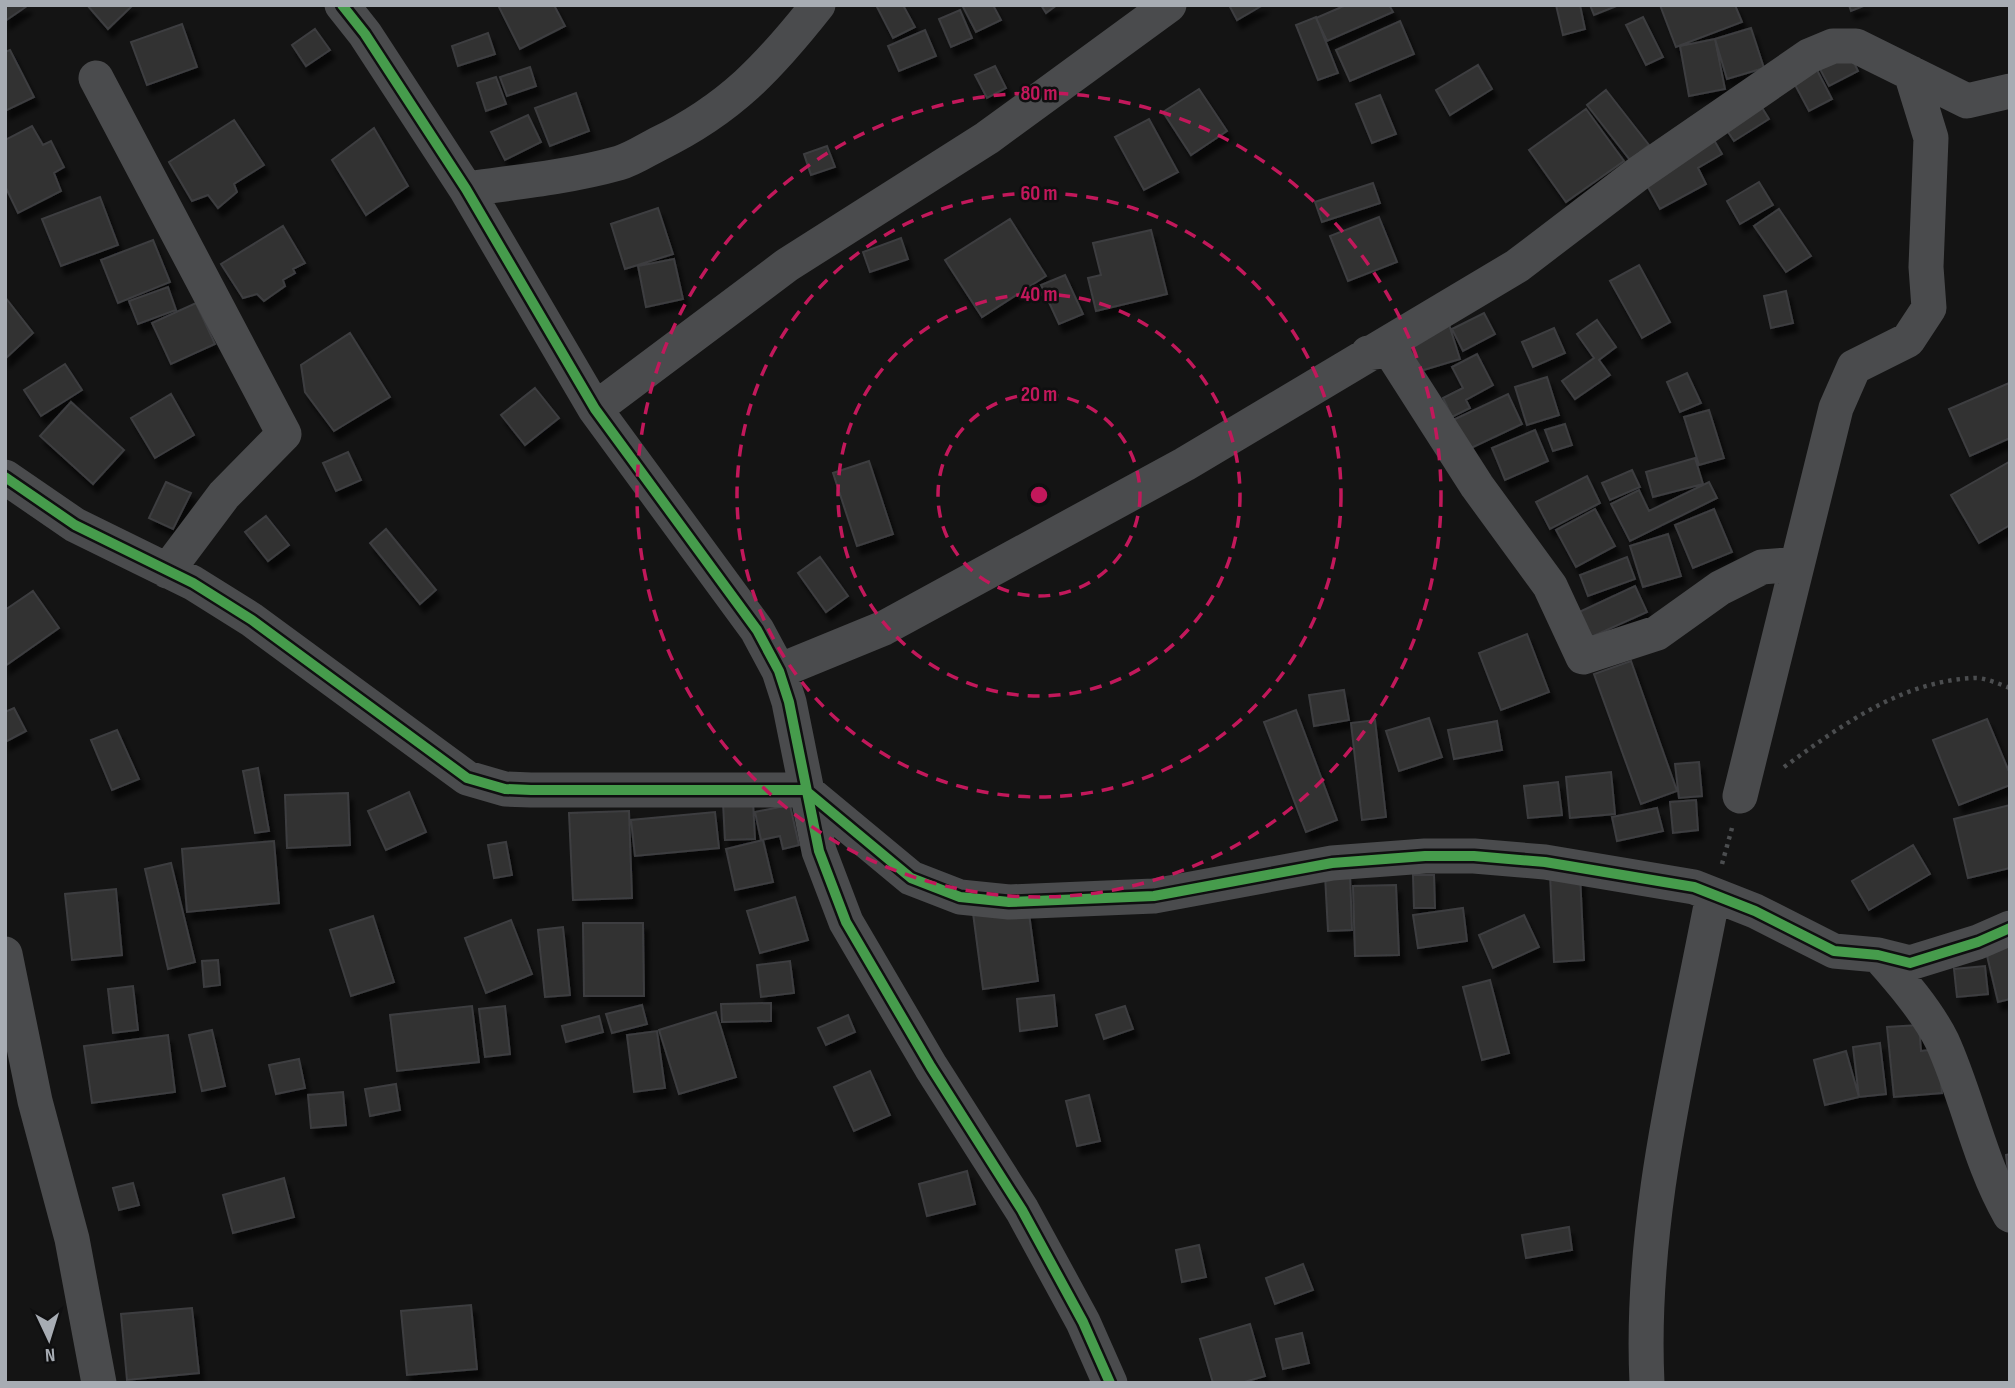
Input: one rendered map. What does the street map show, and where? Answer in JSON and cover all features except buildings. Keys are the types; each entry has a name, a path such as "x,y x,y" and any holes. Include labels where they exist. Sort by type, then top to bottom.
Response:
{"street":[{"path":"342,5 365,34 466,188 596,409 757,630 779,671 798,742 804,790 819,851 846,922 930,1068 1023,1210 1083,1322 1110,1383"},
{"path":"466,188 563,176 622,162 675,136 737,96 784,48 818,5"},
{"path":"596,409 788,265 987,138 1169,5"},
{"path":"779,671 884,628 981,576 1185,464 1517,266 1639,173 1809,56 1833,46 1856,46 1967,101 2010,91"},
{"path":"1740,796 1836,408 1854,367 1908,340 1928,307 1926,267 1931,138 1911,73"},
{"path":"96,78 284,434 224,495 167,571"},
{"path":"1368,353 1391,350 1477,486 1549,586 1583,657 1657,633 1720,587 1762,567 1797,564"},
{"path":"5,477 75,525 167,571 252,620 467,778 484,784 531,790 804,790 911,878 960,897 1023,902 1154,896 1332,863 1425,856 1545,862 1694,887 1755,911 1834,951 1910,963 1979,942 2010,928"},
{"path":"1647,1383 1645,1344 1655,1211 1713,895"},
{"path":"5,954 35,1101 72,1239 99,1383"},
{"path":"1878,956 1900,980 1941,1039 1977,1133 1994,1187 2010,1215"}],"path":[{"path":"1713,895 1740,796 1884,700 1920,688 1976,677 2010,688"}],"cycle path":[{"path":"342,5 365,34 466,189 595,409 757,630 779,671 789,702 819,851 846,922 931,1067 1022,1210 1083,1322 1110,1383"},
{"path":"5,477 75,525 193,583 252,620 467,778 505,789 531,790 805,790 911,878 960,897 1009,902 1154,896 1332,863 1425,856 1474,856 1545,862 1694,887 1755,911 1834,951 1878,955 1910,963 1978,942 2010,928"}]}
